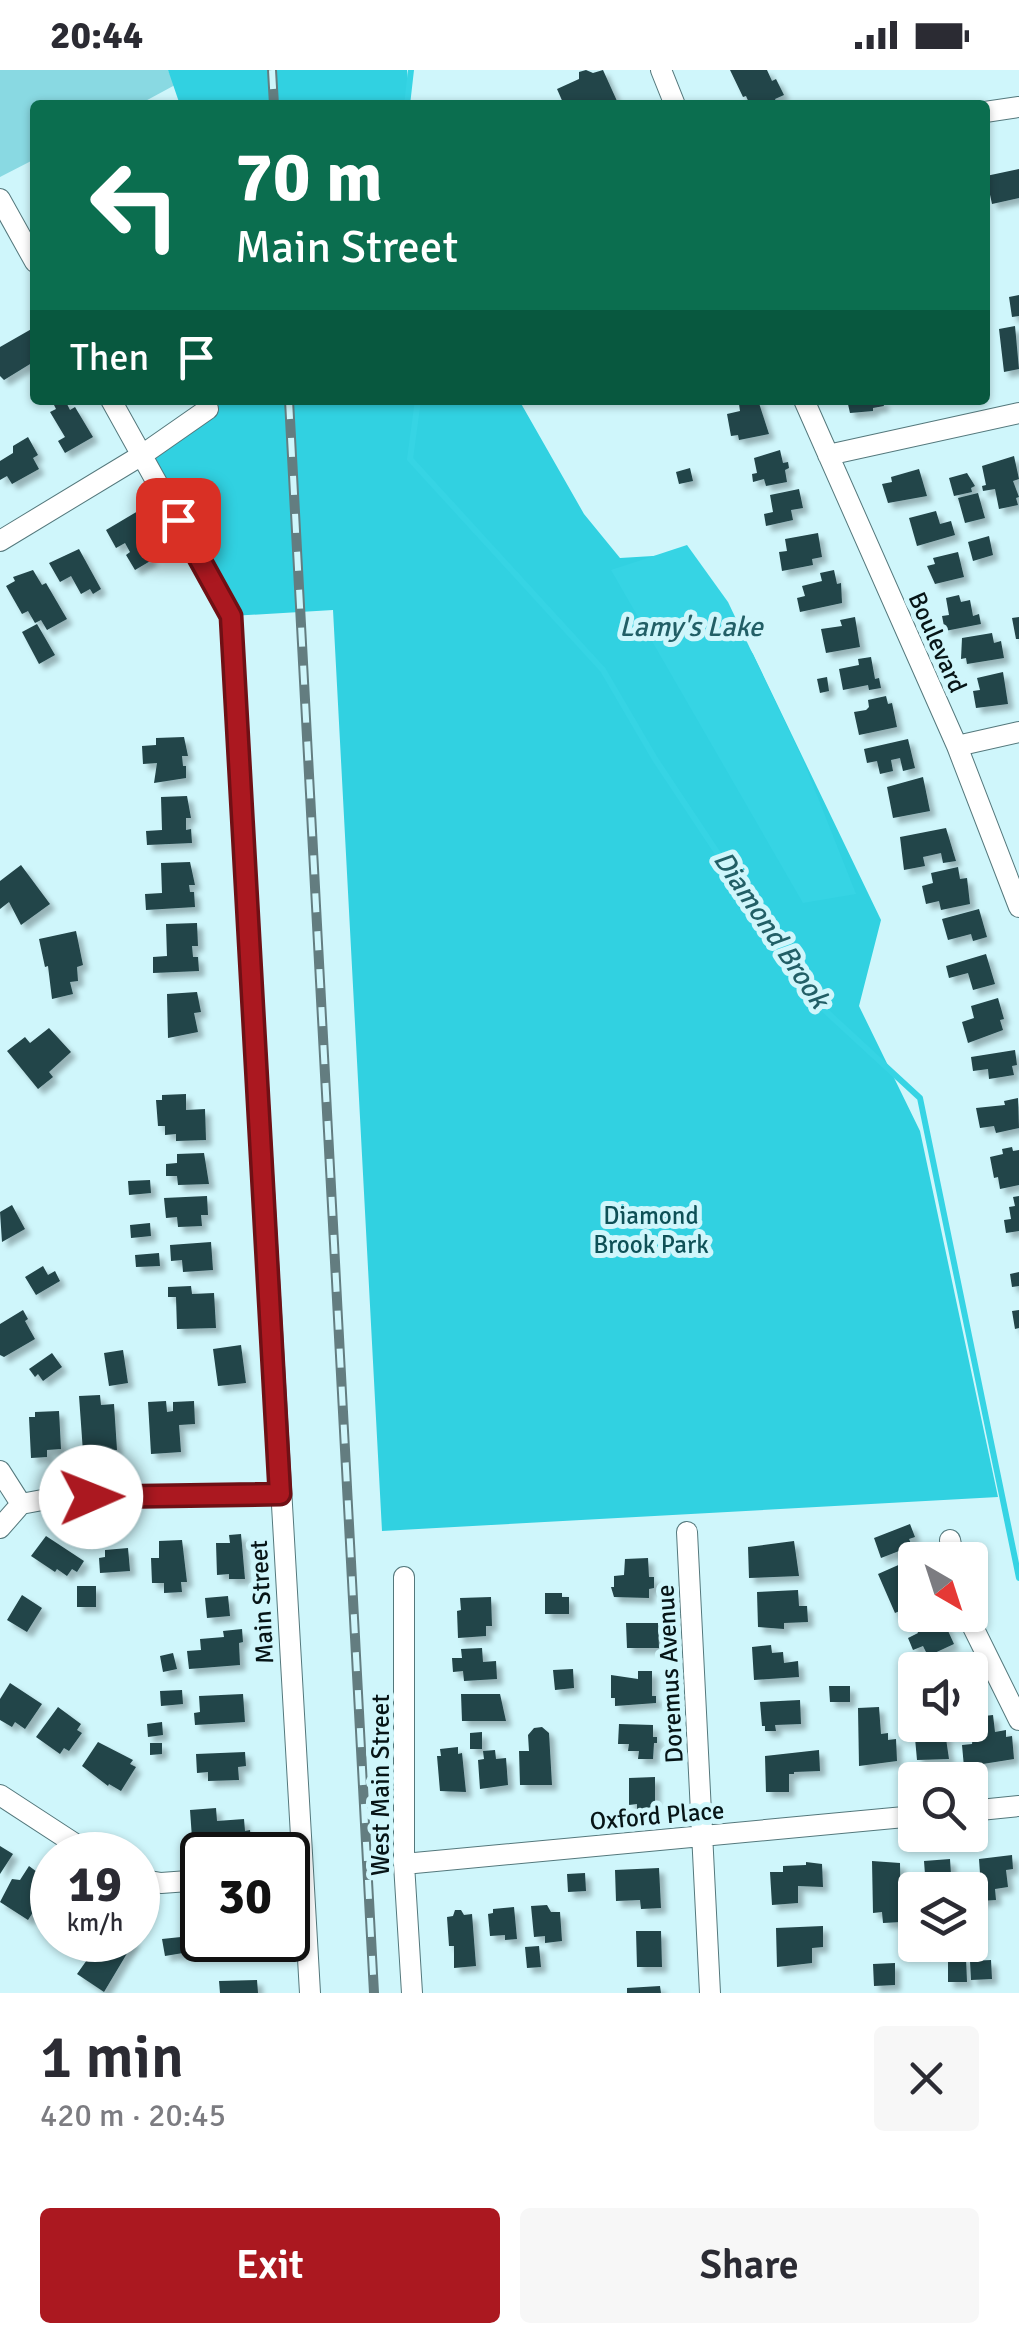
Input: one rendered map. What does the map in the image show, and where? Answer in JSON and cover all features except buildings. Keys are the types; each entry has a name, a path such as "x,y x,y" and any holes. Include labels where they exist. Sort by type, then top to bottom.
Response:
{"street":[{"path":"660,70 673,100"},
{"path":"990,111 1019,107"},
{"path":"0,199 30,253"},
{"name":"Main Street","path":"114,405 231,616 280,1494 292,1832"},
{"name":"Boulevard","path":"806,405 957,746 1019,907"},
{"path":"0,540 142,456 208,409"},
{"path":"828,455 1019,413"},
{"path":"957,746 1019,732"},
{"path":"0,1471 21,1504"},
{"path":"0,1528 21,1504 53,1498 280,1494"},
{"name":"Doremus Avenue","path":"686,1532 710,1993"},
{"name":"West Main Street","path":"404,1577 404,1864 412,1993"},
{"path":"975,1632 1019,1720"},
{"path":"0,1795 57,1832"},
{"path":"988,1809 1019,1806"},
{"name":"Oxford Place","path":"404,1864 898,1818"},
{"name":"Main Street","path":"306,1962 310,1993"}],"shaded area":[{"path":"0,70 168,70 175,85 147,100 30,100 30,162 0,177"}],"green space":[{"path":"168,70 407,70 409,95 406,100 178,100"},
{"name":"Diamond Brook Park","path":"218,405 522,405 584,514 620,558 686,554 753,654 881,920 859,1006 920,1131 998,1497 382,1531 333,610 231,616 142,456"}],"water":[{"name":"Lamy's Lake","path":"687,545 728,602 803,760 856,894 803,903 611,570"}],"waterway":[{"name":"Diamond Brook","path":"408,100 411,70"},
{"name":"Diamond Brook","path":"417,405 410,459 603,670 655,759 818,1004 920,1098 1019,1578"}],"railway":[{"path":"272,70 274,100"},
{"path":"289,405 374,1993"}],"route":[{"path":"91,1497 280,1494 231,616 178,520"}]}
